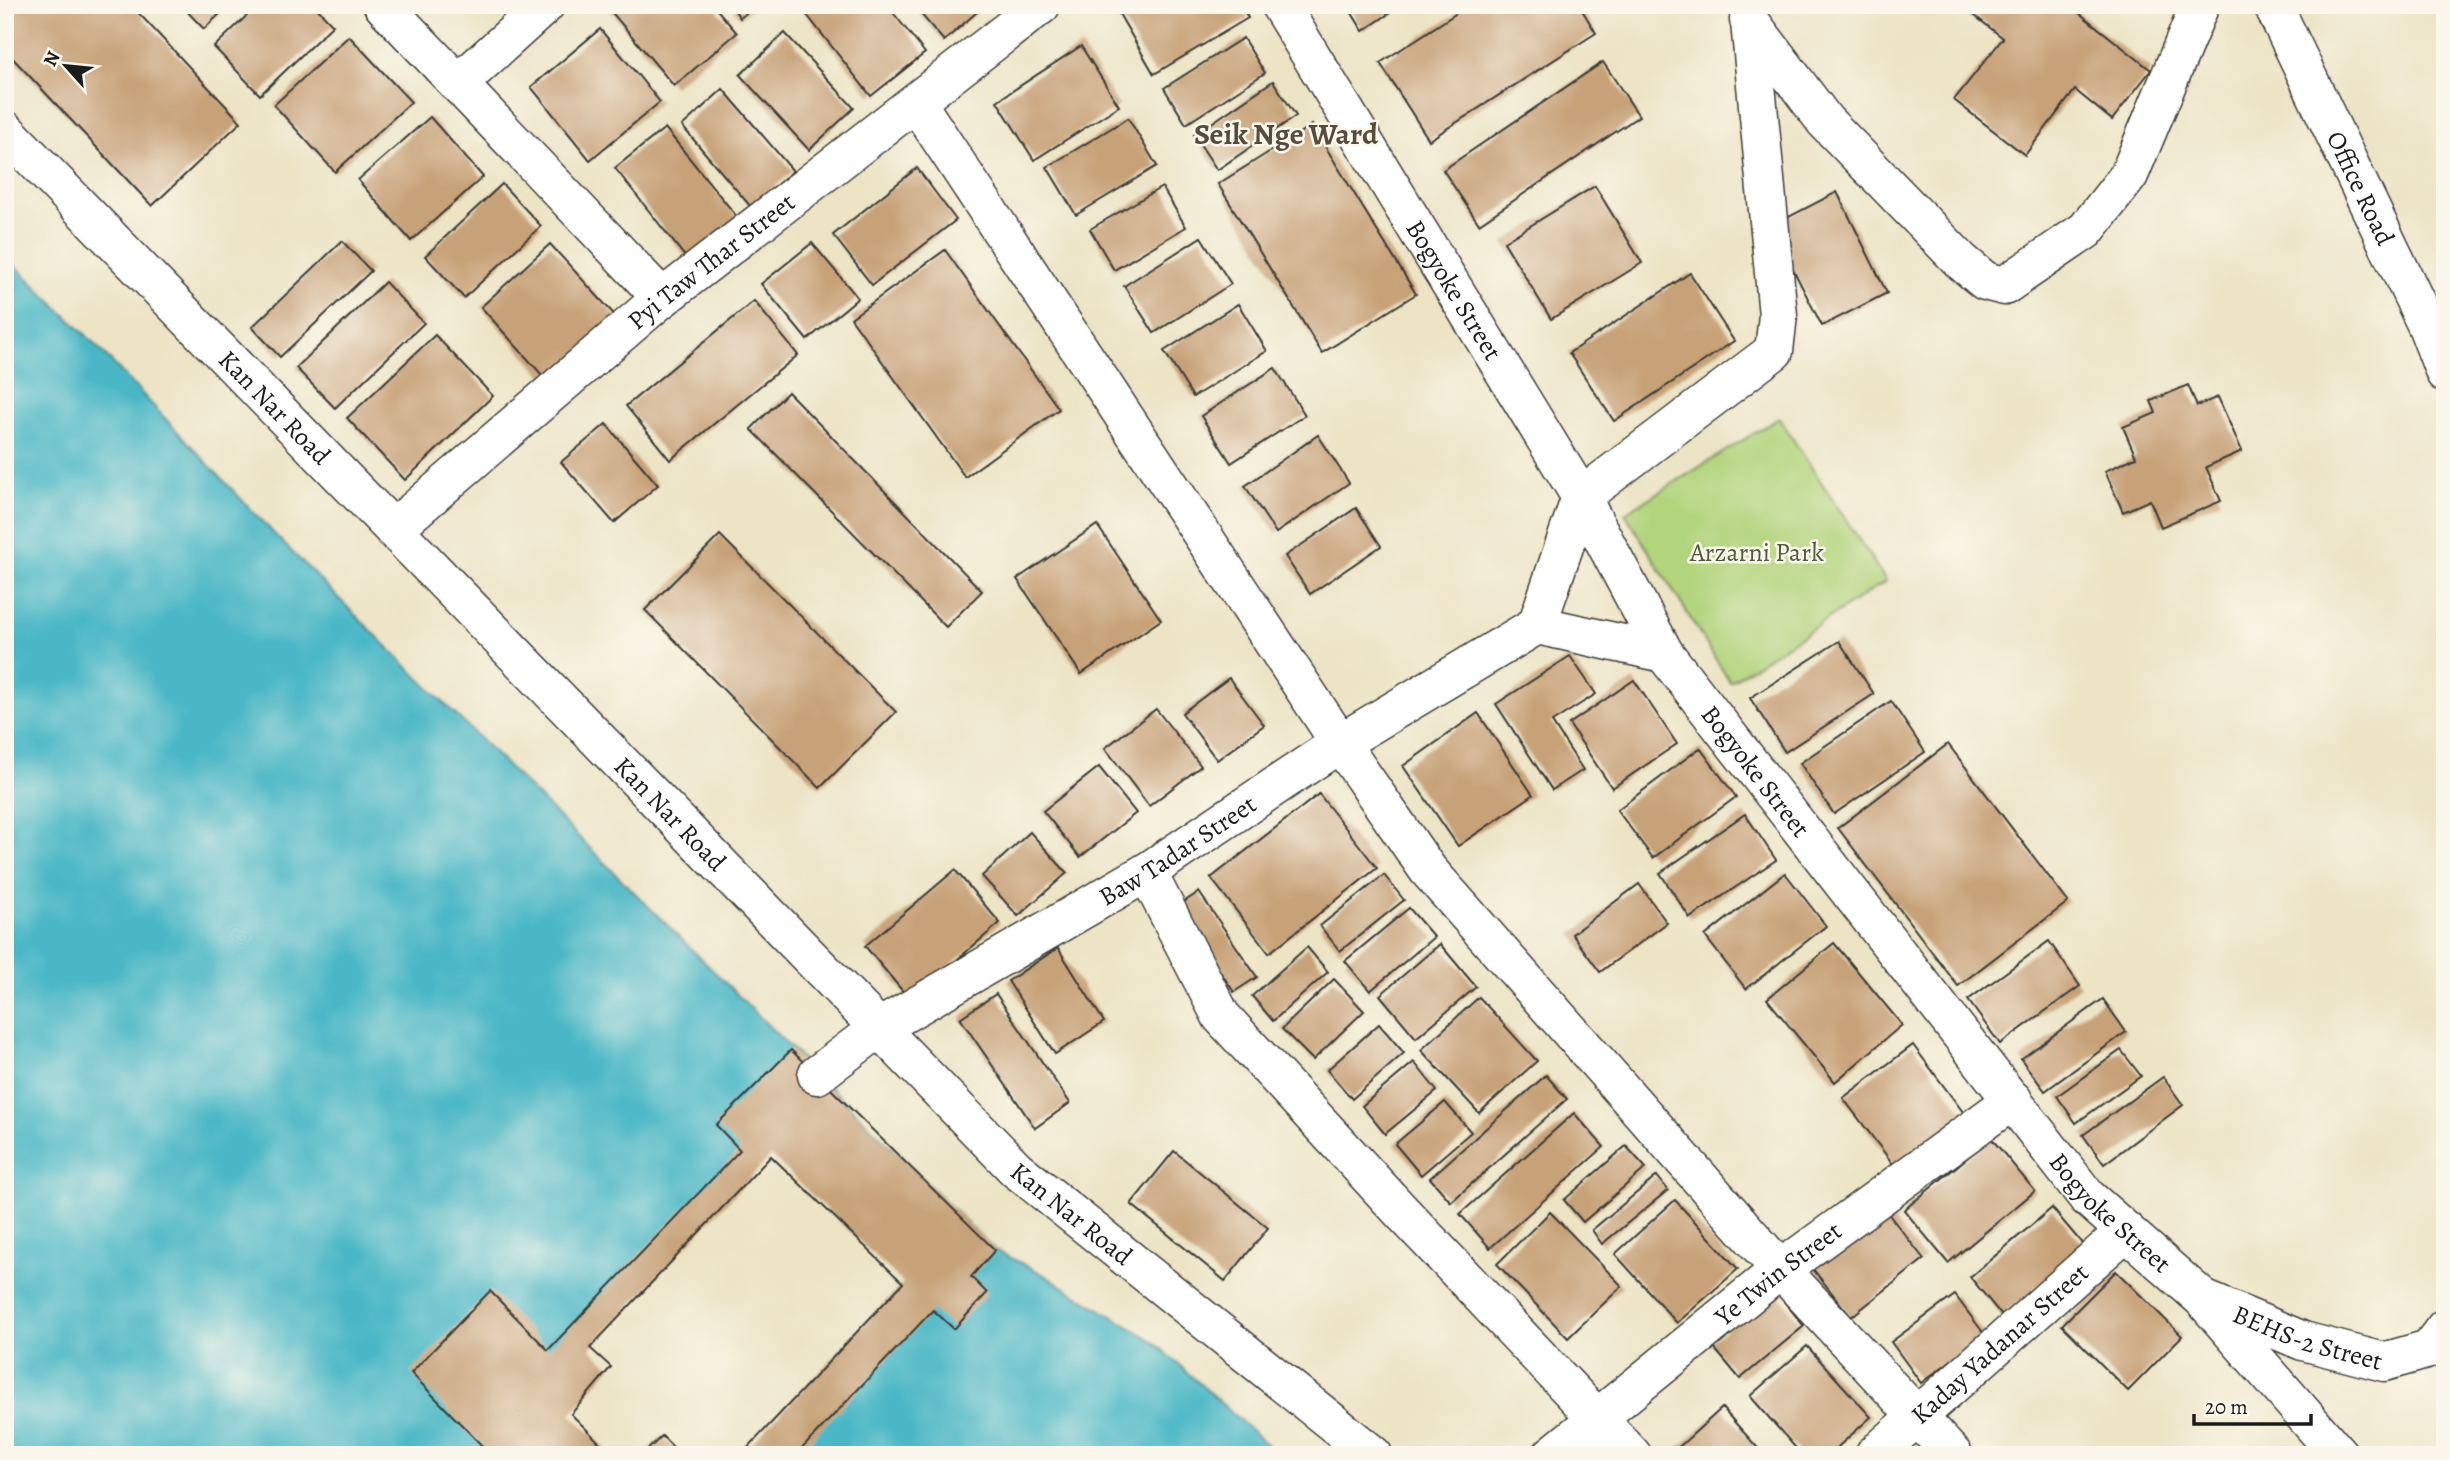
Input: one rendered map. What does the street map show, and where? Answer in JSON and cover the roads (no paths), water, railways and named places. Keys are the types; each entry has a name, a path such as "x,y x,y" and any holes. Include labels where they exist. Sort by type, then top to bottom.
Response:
{"street":[{"path":"383,5 662,298"},
{"path":"458,84 545,5"},
{"name":"Pyi Taw Thar Street","path":"393,529 662,298 1041,5"},
{"name":"Bogyoke Street","path":"1280,5 1581,497 1664,653 2088,1197 2203,1299 2339,1455"},
{"path":"1743,13 1834,131 1961,261 1985,281 2004,286 2086,230 2129,175 2200,5"},
{"name":"Office Road","path":"2273,5 2427,326 2445,373"},
{"path":"1664,653 1537,625 1581,497 1774,351 1778,315 1743,13"},
{"path":"916,102 1340,743 1428,870 1781,1269 1953,1455"},
{"name":"Kan Nar Road","path":"5,130 1016,1169 1373,1455"},
{"name":"Baw Tadar Street","path":"817,1075 879,1028 1147,872 1340,743 1537,625"},
{"path":"1147,872 1221,1016 1632,1455"},
{"name":"Ye Twin Street","path":"1552,1455 1781,1269 2013,1100"},
{"name":"Kaday Yadanar Street","path":"1874,1455 2126,1231"},
{"name":"BEHS-2 Street","path":"2203,1299 2303,1341 2384,1362 2429,1349 2445,1328"}],"water":[{"path":"5,256 91,340 279,539 995,1250 1039,1272 1153,1341 1278,1455 5,1455"}],"district":[{"name":"Seik Nge Ward","path":"1286,134"}],"park label":[{"name":"Arzarni Park","path":"1757,552"}]}
